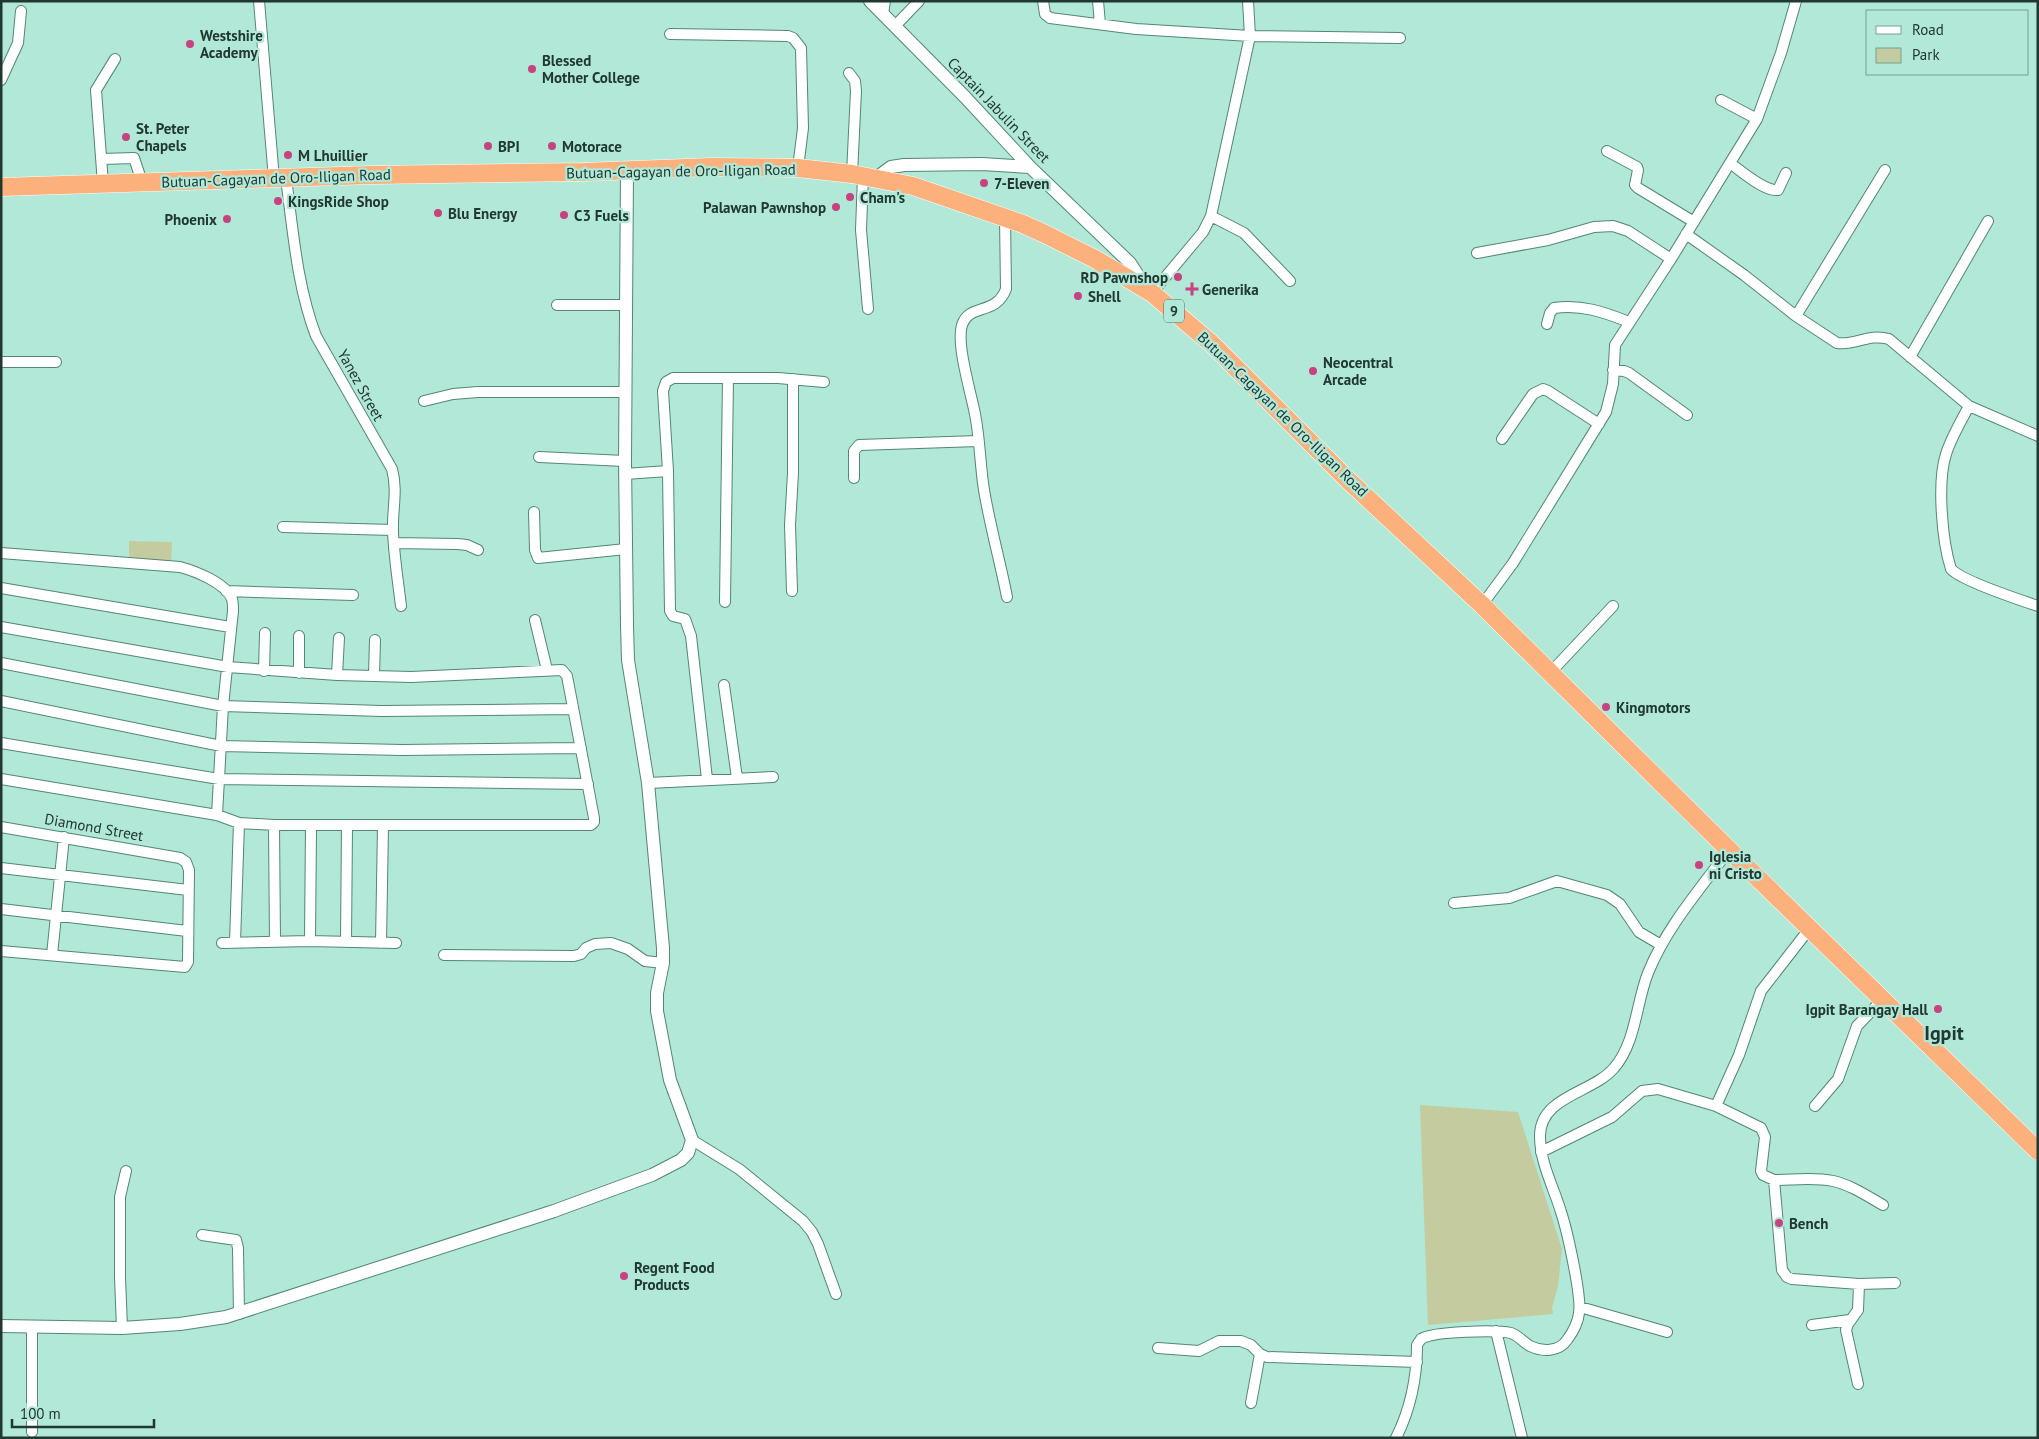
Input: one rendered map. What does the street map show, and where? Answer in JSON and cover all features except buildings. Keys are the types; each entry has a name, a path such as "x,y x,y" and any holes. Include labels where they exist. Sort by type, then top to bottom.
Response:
{"highway":[{"name":"Butuan-Cagayan de Oro-Iligan Road","path":"1,187 747,166 798,168 864,176 929,191 1005,218 1070,246 1147,289 1230,362 1348,480 1482,605 1729,850 2038,1151"}],"street":[{"name":"Yanez Street","path":"259,1 280,178 292,227 309,317 316,336 392,469 396,487 393,530 401,606"},
{"name":"Captain Jabulin Street","path":"870,1 966,97 1030,167 1130,263 1147,289"},
{"path":"883,14 885,1"},
{"path":"895,26 919,1"},
{"path":"1043,1 1045,14 1050,18 1060,21 1145,30 1250,36 1400,38"},
{"path":"1098,1 1100,24"},
{"path":"1147,289 1203,232 1211,216 1250,36 1248,1"},
{"path":"1482,605 1514,563 1606,412 1610,400 1615,345 1671,259 1757,119 1782,53 1796,1"},
{"path":"1,80 18,44 21,12"},
{"path":"670,34 788,36 798,42 802,65 803,128 798,168"},
{"path":"103,184 96,90 115,59"},
{"path":"849,72 855,82 864,176 861,230 868,309"},
{"path":"1721,100 1757,119"},
{"path":"1607,151 1637,167 1635,185 1638,188 1694,222"},
{"path":"102,159 134,158 142,182"},
{"path":"864,176 904,164 982,164 1030,167"},
{"path":"1730,164 1761,185 1774,190 1778,190 1786,173"},
{"path":"1,1326 122,1328 180,1324 226,1318 554,1210 652,1175 682,1160 688,1153 692,1140 670,1080 657,1011 657,993 663,963 648,783 628,660 624,460 627,170"},
{"path":"1796,316 1885,170"},
{"path":"1211,216 1244,232 1290,281"},
{"path":"1005,218 1006,289 1003,298 997,303 972,312 966,317 962,324 960,335 962,355 969,379 984,490 1008,597"},
{"path":"1910,357 1988,221"},
{"path":"1477,253 1548,240 1594,227 1614,226 1628,231 1671,259"},
{"path":"1686,234 1744,274 1796,316 1837,343 1844,344 1863,338 1880,336 1889,339 1969,406 2038,436"},
{"path":"557,305 626,305"},
{"path":"1547,324 1550,313 1554,308 1572,306 1603,312 1629,322"},
{"path":"1,362 56,362"},
{"path":"1613,370 1629,373 1687,416"},
{"path":"707,779 691,636 685,619 673,616 670,611 668,471 663,391 666,382 673,378 793,379 824,382"},
{"path":"725,602 728,378"},
{"path":"792,591 790,525 794,448 793,379"},
{"path":"1502,439 1533,394 1543,389 1598,424"},
{"path":"424,401 453,394 478,392 625,392"},
{"path":"1969,406 1946,453 1942,471 1944,526 1951,569 1955,573 2038,606"},
{"path":"854,478 854,451 859,445 978,440"},
{"path":"539,457 624,460"},
{"path":"625,474 668,471"},
{"path":"534,512 535,550 538,558 626,549"},
{"path":"284,527 393,530"},
{"path":"394,544 457,544 467,545 478,550"},
{"path":"1,553 180,567 205,576 226,591 233,601 228,668 222,706 216,815"},
{"path":"1,588 230,627"},
{"path":"226,591 354,595"},
{"path":"1550,673 1613,606"},
{"path":"535,620 547,670"},
{"path":"1,627 228,668 264,671 411,677 562,670 565,672 573,709 594,822 590,825 383,826 239,823 216,815 1,779"},
{"path":"264,671 265,633"},
{"path":"299,636 299,673"},
{"path":"337,675 339,638"},
{"path":"374,675 375,640"},
{"path":"1,663 222,706 382,711 573,709"},
{"path":"724,685 737,778"},
{"path":"1,701 221,746 402,750 581,748"},
{"path":"1,742 219,779 588,784"},
{"path":"648,783 772,777"},
{"path":"235,942 239,823"},
{"path":"274,825 274,942"},
{"path":"310,941 311,826"},
{"path":"346,942 347,826"},
{"path":"381,943 383,826"},
{"name":"Diamond Street","path":"1,827 180,858 189,866 188,890"},
{"path":"52,955 64,837"},
{"path":"1396,1438 1408,1406 1417,1362 1417,1345 1421,1339 1439,1335 1496,1331 1516,1335 1528,1345 1538,1349 1551,1350 1561,1347 1576,1325 1580,1307 1562,1213 1541,1152 1540,1136 1544,1117 1556,1105 1613,1070 1622,1056 1648,974 1661,945 1682,913 1729,850"},
{"path":"1,868 188,890 188,966 182,968 1,951"},
{"path":"1454,903 1509,898 1557,881 1607,895 1620,904 1639,932 1661,945"},
{"path":"1,908 187,931"},
{"path":"1716,1106 1740,1055 1761,991 1810,928"},
{"path":"222,943 310,941 396,943"},
{"path":"444,955 574,956 581,954 586,948 595,944 605,943 628,948 645,961 663,963"},
{"path":"1815,1106 1838,1079 1857,1026 1882,998"},
{"path":"1541,1152 1612,1117 1642,1091 1658,1089 1716,1106 1761,1128 1765,1137 1761,1172 1763,1175 1774,1180 1823,1179 1834,1181 1849,1186 1883,1205"},
{"path":"692,1140 739,1169 803,1221 812,1232 818,1244 836,1294"},
{"path":"122,1328 120,1197 126,1171"},
{"path":"1774,1180 1782,1270 1787,1276 1792,1279 1860,1284 1895,1283"},
{"path":"202,1235 236,1240 239,1314"},
{"path":"1858,1384 1846,1330 1850,1320 1858,1310 1860,1284"},
{"path":"1580,1307 1667,1332"},
{"path":"1812,1325 1850,1320"},
{"path":"32,1326 32,1432"},
{"path":"1496,1331 1522,1438"},
{"path":"1158,1348 1199,1351 1219,1341 1241,1341 1251,1345 1260,1354 1267,1357 1417,1362"},
{"path":"1251,1403 1260,1354"}],"green space":[{"path":"129,541 172,542 171,564 129,563"},
{"path":"1420,1105 1518,1112 1562,1249 1558,1286 1552,1308 1553,1314 1428,1325"}],"place":[{"name":"Westshire Academy","path":"190,44"},
{"name":"Blessed Mother College","path":"532,69"},
{"name":"St. Peter Chapels","path":"126,137"},
{"name":"BPI","path":"488,146"},
{"name":"Motorace","path":"552,146"},
{"name":"M Lhuillier","path":"288,155"},
{"name":"7-Eleven","path":"984,183"},
{"name":"Cham's","path":"850,197"},
{"name":"KingsRide Shop","path":"278,201"},
{"name":"Palawan Pawnshop","path":"836,207"},
{"name":"Blu Energy","path":"438,213"},
{"name":"C3 Fuels","path":"564,215"},
{"name":"Phoenix","path":"227,219"},
{"name":"RD Pawnshop","path":"1178,277"},
{"name":"Generika","path":"1192,289"},
{"name":"Shell","path":"1078,296"},
{"name":"Neocentral Arcade","path":"1313,371"},
{"name":"Kingmotors","path":"1606,707"},
{"name":"Iglesia ni Cristo","path":"1699,865"},
{"name":"Igpit Barangay Hall","path":"1938,1009"},
{"name":"Bench","path":"1779,1223"},
{"name":"Regent Food Products","path":"624,1276"}],"district":[{"name":"Igpit","path":"1944,1033"}]}
